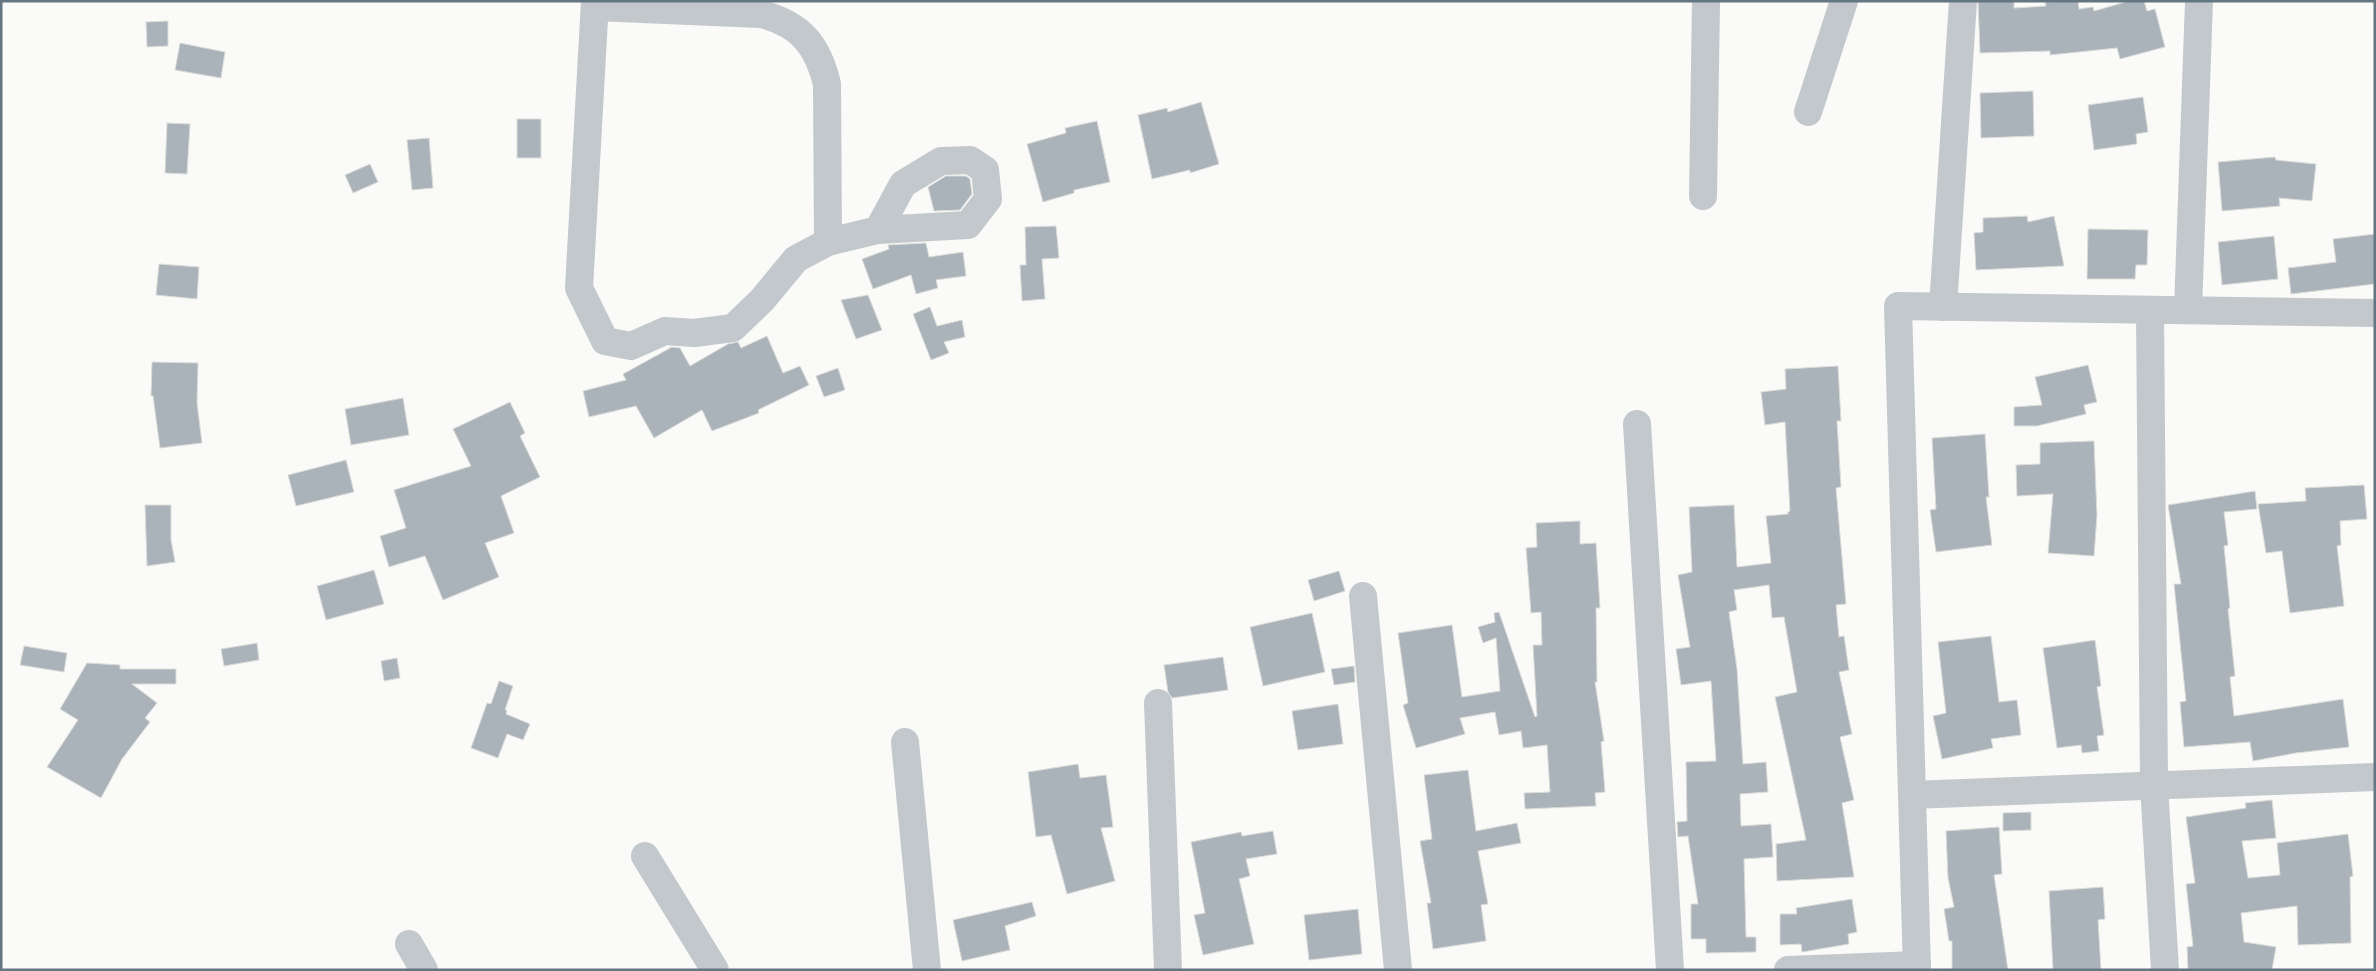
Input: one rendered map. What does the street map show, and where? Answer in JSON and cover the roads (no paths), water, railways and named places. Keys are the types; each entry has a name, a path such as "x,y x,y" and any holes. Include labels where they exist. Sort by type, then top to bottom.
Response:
{"street":[{"path":"1703,196 1706,1"},
{"path":"1808,112 1844,1"},
{"path":"1943,307 1963,1"},
{"path":"2188,310 2199,1"},
{"path":"828,242 827,84 823,66 814,47 802,35 775,17 761,14 595,4 579,288 605,341 632,346 665,331 694,333 733,328 762,300 796,259 828,242 878,230"},
{"path":"1788,970 1917,967 1898,306 2375,312"},
{"path":"2150,310 2154,785 2165,970"},
{"path":"1637,424 1670,970"},
{"path":"1363,596 1398,970"},
{"path":"1158,703 1168,970"},
{"path":"905,742 928,970"},
{"path":"1912,795 2375,777"},
{"path":"645,856 715,970"},
{"path":"409,944 424,970"}]}
